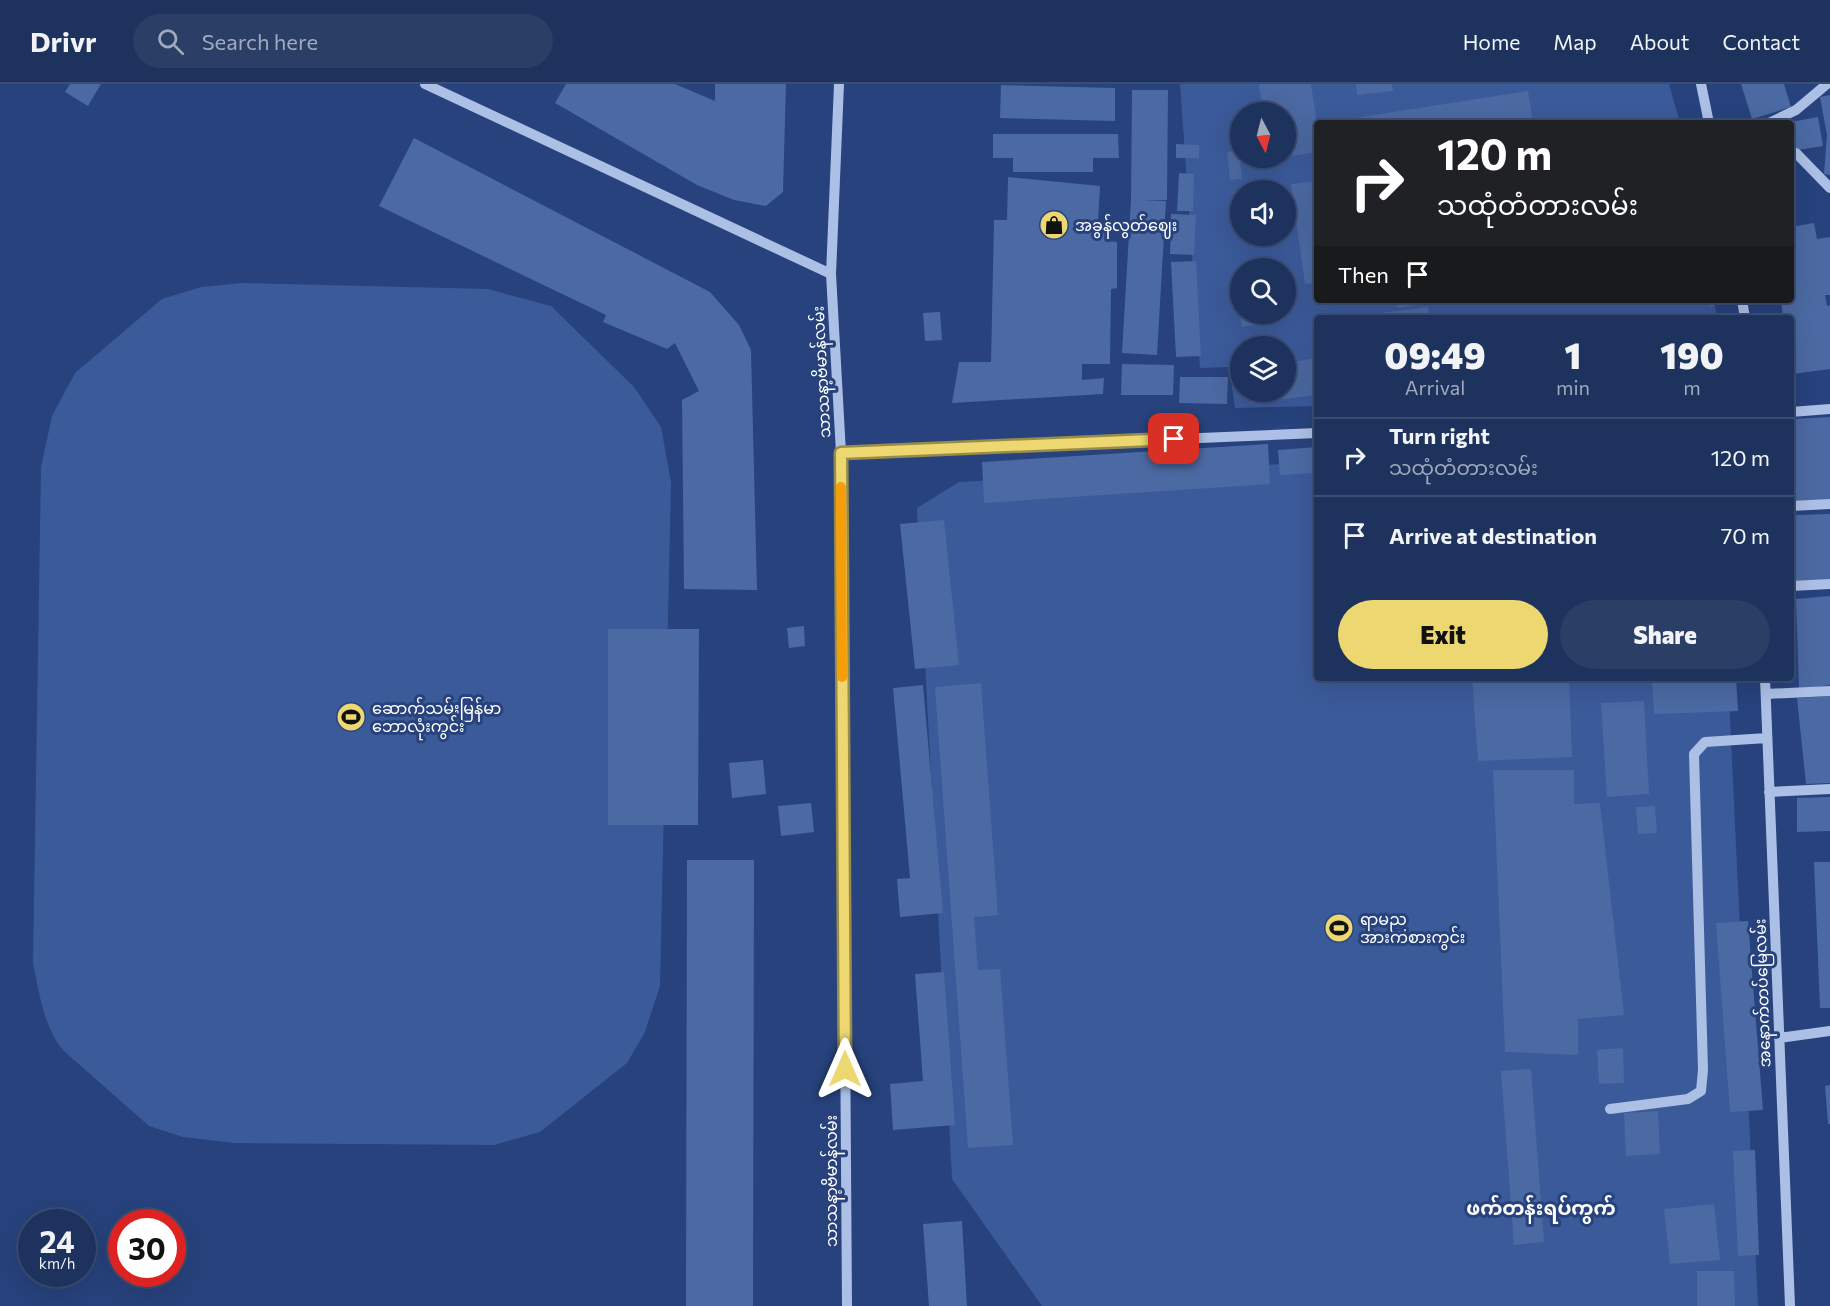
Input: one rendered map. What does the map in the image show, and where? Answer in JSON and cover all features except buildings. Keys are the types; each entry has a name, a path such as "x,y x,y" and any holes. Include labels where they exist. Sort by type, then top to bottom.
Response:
{"street":[{"path":"425,84 831,274"},
{"name":"သာသနာ့ဗိမာန်လမ်း","path":"839,84 831,274 841,453 847,1306"},
{"path":"1701,84 1708,120"},
{"path":"1775,120 1796,110 1827,84"},
{"path":"1794,153 1830,188"},
{"path":"1794,412 1830,409"},
{"path":"841,453 1314,433"},
{"path":"1794,506 1830,504"},
{"path":"1794,586 1830,584"},
{"name":"အနောက်တပ်မြေလမ်း","path":"1765,681 1790,1306"},
{"path":"1766,694 1830,691"},
{"path":"1610,1109 1688,1099 1701,1091 1703,1070 1694,754 1705,742 1767,738"},
{"path":"1769,792 1830,789"},
{"path":"1779,1038 1830,1031"}],"shaded area":[{"path":"1180,84 1669,84 1679,120 1314,120 1314,303 1714,303 1716,315 1314,315 1314,406 1235,408 1234,402 1296,402 1296,336 1230,336 1230,374 1229,367 1200,368"},
{"name":"ဆောက်သမ်းမြန်မာ ဘောလုံးကွင်း","path":"243,283 488,289 551,306 634,387 661,427 671,482 660,986 645,1032 627,1063 540,1132 494,1145 234,1143 183,1137 149,1126 65,1052 47,1022 33,963 41,467 52,416 75,373 162,299 201,287"},
{"name":"ရာမည အားကစားကွင်း","path":"1314,462 1314,681 1728,681 1758,1306 1042,1306 952,1179 917,508 959,482"}],"slow traffic":[{"path":"841,487 842,677"}],"place":[{"name":"အခွန်လွတ်ဈေး","path":"1054,225"},
{"name":"ဆောက်သမ်းမြန်မာ ဘောလုံးကွင်း","path":"351,717"},
{"name":"ရာမည အားကစားကွင်း","path":"1339,928"}],"district":[{"name":"ဖက်တန်းရပ်ကွက်","path":"1541,1208"}],"route":[{"path":"845,1069 841,453 1174,439"}]}
